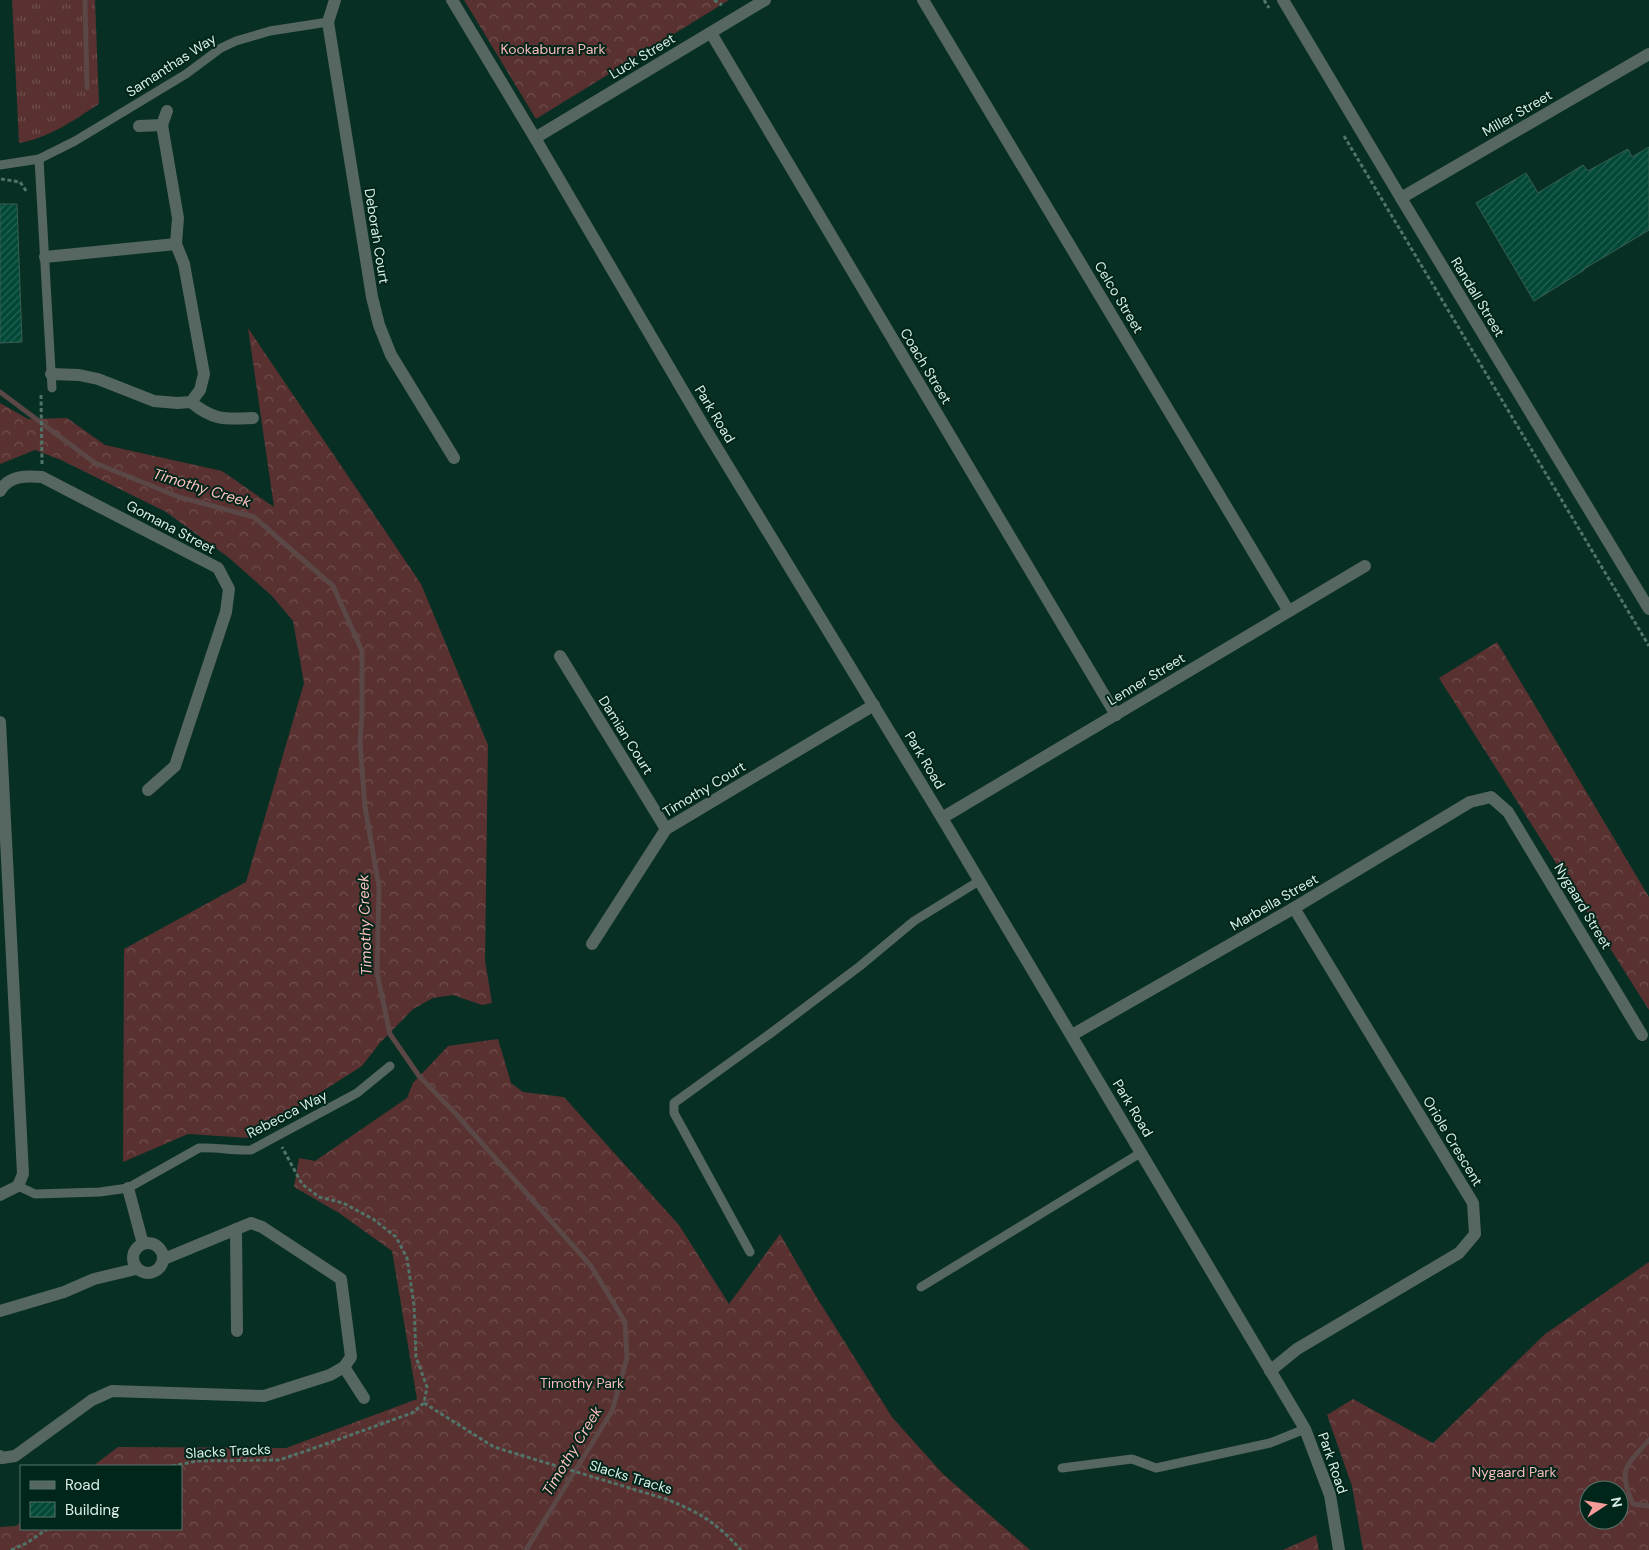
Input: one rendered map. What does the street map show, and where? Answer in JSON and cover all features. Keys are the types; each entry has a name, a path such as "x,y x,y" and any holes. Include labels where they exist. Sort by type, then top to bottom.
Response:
{"street":[{"name":"Deborah Court","path":"335,0 328,22 372,297 379,325 391,355 454,458"},
{"name":"Park Road","path":"452,0 706,430 874,704 1305,1429 1330,1495 1339,1550"},
{"name":"Luck Street","path":"535,138 765,0"},
{"name":"Celco Street","path":"923,0 1288,610"},
{"name":"Randall Street","path":"1283,0 1649,609"},
{"name":"Coach Street","path":"711,33 1116,715"},
{"name":"Miller Street","path":"1401,198 1649,54"},
{"path":"168,111 162,125 178,218 176,244 184,264 204,374 200,390 191,402"},
{"path":"139,126 162,125"},
{"path":"45,257 176,244"},
{"path":"51,374 78,375 98,379 154,401 191,402 202,411 224,419 253,418"},
{"name":"Gomana Street","path":"0,491 3,485 21,475 42,477 218,568 229,589 226,612 175,766 148,790"},
{"name":"Lenner Street","path":"942,818 1288,610 1365,566"},
{"name":"Damian Court","path":"560,656 666,829"},
{"name":"Timothy Court","path":"592,944 666,829 874,704"},
{"path":"0,722 23,1174 18,1186 0,1194"},
{"name":"Marbella Street","path":"1072,1035 1294,908 1470,802 1491,797"},
{"name":"Nygaard Street","path":"1491,797 1508,812 1642,1035"},
{"name":"Oriole Crescent","path":"1270,1371 1296,1349 1459,1253 1475,1234 1473,1203 1294,908"},
{"path":"128,1188 143,1244"},
{"path":"1,1458 15,1456 92,1400 112,1391 264,1396 330,1375 344,1367 351,1358 341,1279 262,1227 251,1223 164,1259"},
{"path":"236,1229 237,1331"},
{"path":"143,1244 158,1246 163,1254 164,1259 160,1269 150,1274 136,1269 132,1259 133,1254 143,1244"},
{"path":"0,1310 64,1292 94,1279 136,1269"},
{"path":"344,1367 364,1398"}],"lane":[{"name":"Samanthas Way","path":"0,165 39,159 75,141 186,74 221,48 236,41 270,31 328,22"},
{"path":"39,159 52,388"},
{"path":"750,1252 674,1113 674,1103 779,1028 860,966 914,921 978,881"},
{"name":"Rebecca Way","path":"18,1186 35,1194 100,1192 128,1188 199,1148 234,1151 251,1150 357,1093 390,1066"},
{"path":"921,1287 1142,1152"},
{"path":"1062,1468 1132,1459 1156,1468 1270,1443 1305,1429"}],"path":[{"path":"714,0 722,5"},
{"path":"1264,0 1269,8"},
{"path":"1343,134 1649,646"},
{"path":"40,395 42,454"},
{"path":"276,1137 302,1184 318,1197 343,1203 374,1220 396,1238 407,1258 414,1305 416,1357 427,1387 424,1403"},
{"name":"Slacks Tracks","path":"177,1465 197,1461 278,1460 412,1413 424,1403 494,1447 688,1507 724,1531 741,1550"},
{"path":"11,1550 27,1543 45,1530"}],"green space":[{"path":"12,0 95,0 99,104 51,133 19,143"},
{"name":"Kookaburra Park","path":"464,0 729,0 536,119"},
{"path":"248,328 421,584 488,745 485,960 492,1003 482,1005 453,995 433,998 413,1009 379,1044 362,1066 249,1138 188,1134 123,1162 124,949 246,882 304,683 293,621 272,596 228,557 166,512 61,460 35,450 0,464 0,403 28,419 67,418 105,445 222,471 274,507"},
{"path":"1497,642 1649,897 1649,1010 1439,678"},
{"name":"Timothy Park","path":"498,1039 511,1083 523,1092 564,1097 679,1225 729,1304 780,1234 817,1298 892,1417 943,1474 1030,1550 0,1550 0,1527 16,1526 20,1523 20,1530 182,1530 182,1465 94,1465 118,1447 286,1448 417,1399 392,1251 339,1213 294,1187 299,1158 315,1161 407,1098 413,1083 448,1046"},
{"name":"Nygaard Park","path":"1649,1262 1649,1550 1363,1550 1352,1486 1327,1415 1353,1399 1433,1443 1545,1334"},
{"path":"1316,1535 1319,1550 1283,1550"}],"building":[{"path":"1649,147 1649,230 1534,301 1476,203 1526,173 1538,193 1583,165 1588,171 1628,149 1632,157"},
{"path":"0,204 17,204 22,342 0,343"}],"waterway":[{"path":"85,0 87,88"},
{"name":"Timothy Creek","path":"0,392 95,463 179,497 254,517 333,586 362,651 360,742 365,807 379,887 377,973 390,1034 419,1076 456,1114 591,1266 625,1322 627,1358 612,1411 526,1550"},
{"path":"1649,1440 1630,1463 1625,1475 1628,1492 1633,1504 1649,1506"}]}
